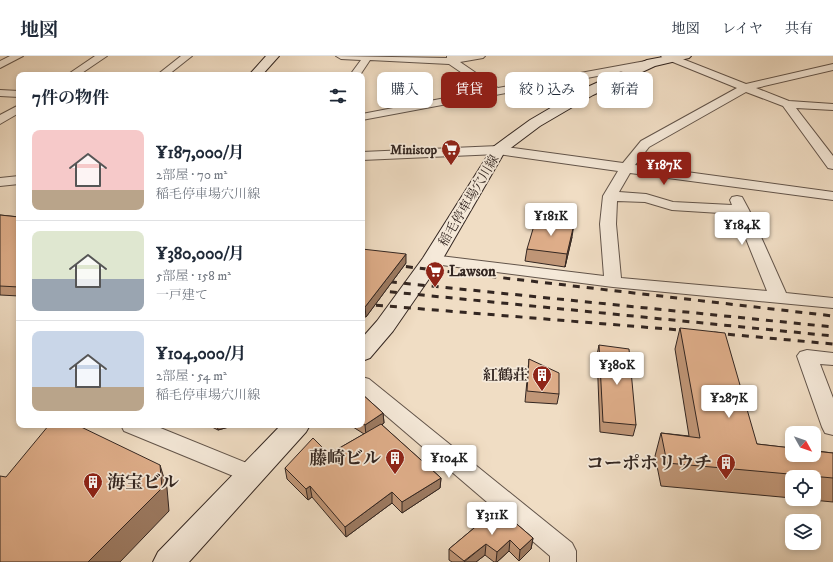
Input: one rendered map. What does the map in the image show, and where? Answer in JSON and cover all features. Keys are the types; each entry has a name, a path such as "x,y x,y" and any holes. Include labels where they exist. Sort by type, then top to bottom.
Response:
{"main road":[{"path":"258,72 273,56"},
{"name":"稲毛停車場穴川線","path":"365,349 385,326 432,260 498,150 535,123 588,92 663,59 685,56"},
{"path":"170,562 294,428"}],"street":[{"path":"0,65 18,56"},
{"path":"77,72 102,56"},
{"path":"166,72 187,56"},
{"path":"341,56 452,59 480,56"},
{"path":"356,72 367,57"},
{"path":"452,59 469,72"},
{"path":"497,92 663,59 747,87 787,104 833,107"},
{"path":"613,282 608,224 610,196 626,168 645,144 747,87 833,68"},
{"path":"0,93 16,94"},
{"path":"367,116 441,102"},
{"path":"787,104 833,165"},
{"path":"0,120 16,110"},
{"path":"365,156 498,150 833,196"},
{"path":"0,182 16,180"},
{"path":"730,183 779,298"},
{"path":"610,196 646,198 672,206 742,210"},
{"path":"432,260 613,282 833,303"},
{"path":"833,359 807,356 833,427"},
{"path":"365,386 564,551 563,562"},
{"path":"139,428 251,474"}],"building":[{"path":"0,215 16,217 16,287 0,286"},
{"path":"536,219 574,224 567,254 527,249"},
{"path":"365,249 406,254 365,307"},
{"path":"680,328 725,333 757,444 785,447 785,462 821,462 821,452 833,453 833,478 821,477 821,470 785,470 785,474 667,463 661,433 700,438"},
{"path":"599,345 629,349 636,425 603,422"},
{"path":"529,359 559,373 559,394 527,391"},
{"path":"365,397 383,413 365,425"},
{"path":"381,424 441,478 402,502 392,492 345,527 310,486 306,489 285,468 313,438 329,454"},
{"name":"海宝ビル","path":"47,428 83,428 160,465 162,488 88,562 0,562 0,476 6,477"},
{"path":"498,508 533,538 520,550 510,540 497,552 486,544 464,561 449,549"}],"railway":[{"path":"392,265 833,316"},
{"path":"365,279 833,327"},
{"path":"365,289 833,336"},
{"path":"365,304 692,331"},
{"path":"714,333 833,344"}],"place":[{"name":"Ministop","path":"451,166"},
{"name":"Lawson","path":"435,288"},
{"name":"紅鶴荘","path":"542,392"},
{"name":"藤崎ビル","path":"395,475"},
{"name":"コーポホリウチ","path":"726,480"},
{"name":"海宝ビル","path":"93,499"}]}
